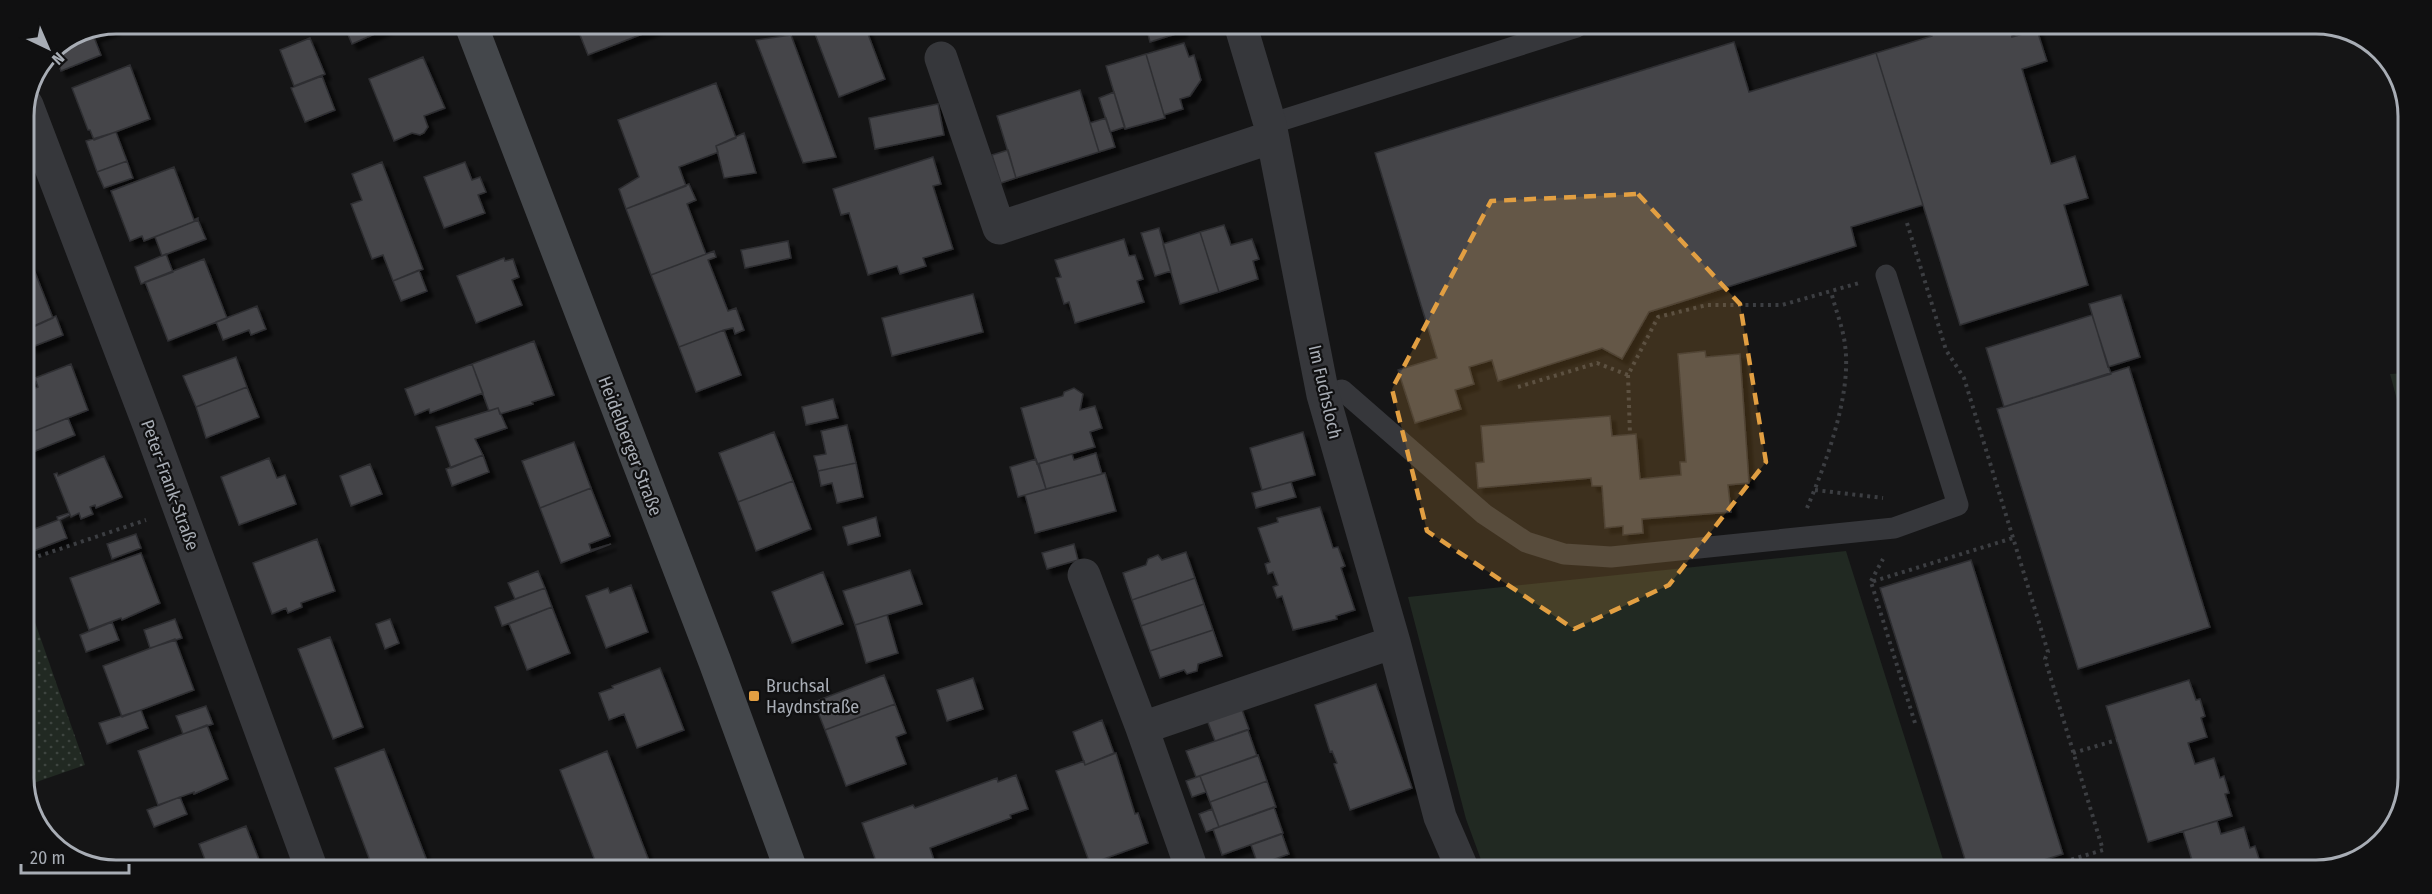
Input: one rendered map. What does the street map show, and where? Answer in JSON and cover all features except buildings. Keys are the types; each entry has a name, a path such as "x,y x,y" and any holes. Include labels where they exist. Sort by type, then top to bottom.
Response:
{"main road":[{"name":"Heidelberger Straße","path":"474,34 715,662 787,860"}],"street":[{"name":"Im Fuchsloch","path":"1243,34 1271,131 1323,395 1394,642 1440,817 1459,860"},
{"path":"942,58 999,228 1271,131"},
{"name":"Peter-Frank-Straße","path":"34,123 150,428 308,860"},
{"path":"1084,575 1189,860"},
{"path":"1142,728 1394,642"}],"lane":[{"path":"1271,131 1556,34"},
{"path":"1323,395 1342,390 1484,514 1526,542 1563,554 1611,557 1894,528 1958,505 1886,275"}],"path":[{"path":"1907,223 1946,350 1964,378 2048,652 2045,659 2103,850 2070,860"},
{"path":"1630,435 1628,375 1658,317 1707,305 1782,305 1920,265"},
{"path":"1790,539 1800,524 1815,490 1835,427 1844,386 1845,346 1831,291"},
{"path":"1518,387 1597,363 1628,375"},
{"path":"35,558 122,530 177,507"},
{"path":"1915,723 1871,582 2013,538"},
{"path":"2073,753 2116,740"}],"highlighted area":[{"path":"1638,194 1740,304 1766,462 1669,585 1574,629 1427,531 1392,389 1491,201"}],"shaded area":[{"path":"2390,374 2397,374 2397,401"},
{"path":"1846,551 1943,860 1481,860 1466,819 1408,597"},
{"path":"35,622 85,765 35,782"}],"place":[{"name":"Bruchsal Haydnstraße","path":"754,696"}]}
